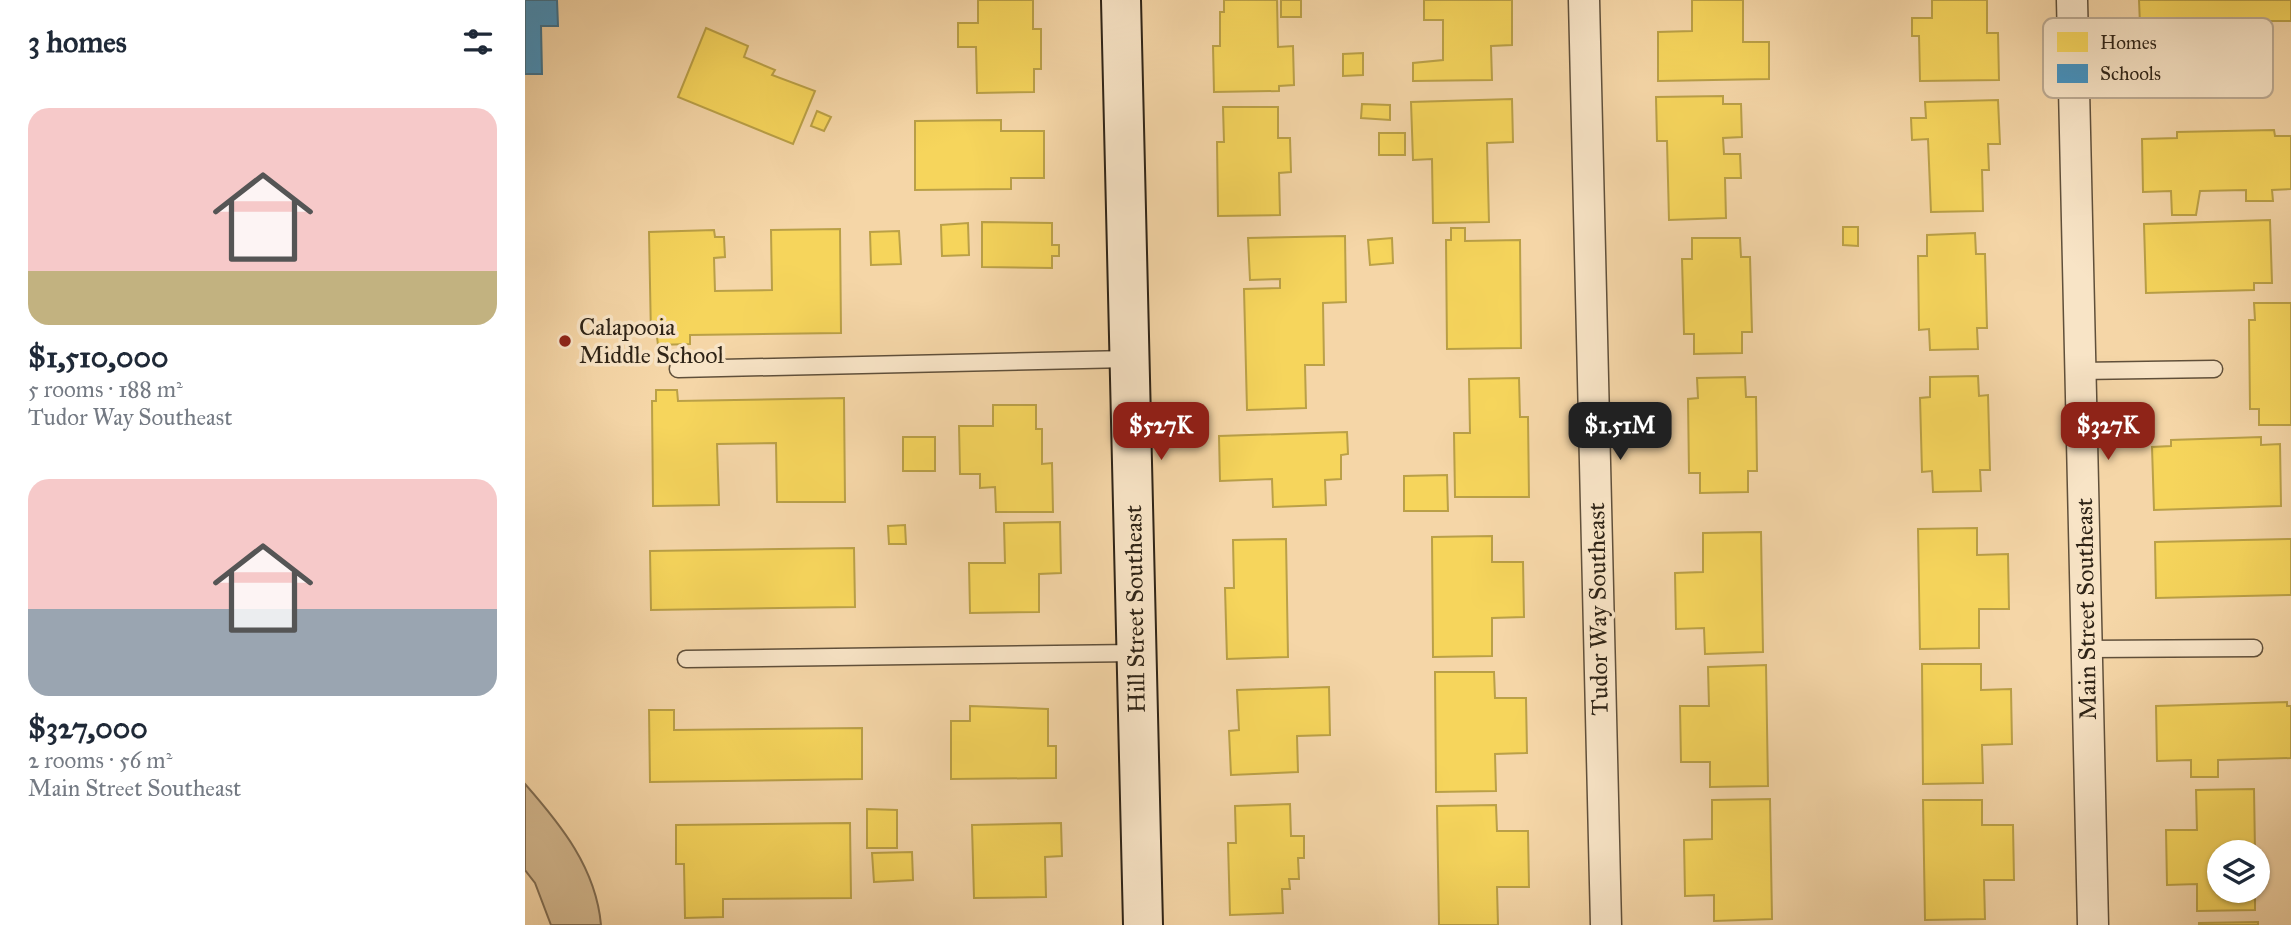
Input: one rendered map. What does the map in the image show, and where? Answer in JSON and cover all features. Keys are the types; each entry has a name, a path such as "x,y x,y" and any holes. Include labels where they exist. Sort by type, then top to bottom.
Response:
{"street":[{"name":"Hill Street Southeast","path":"1121,0 1143,925"},
{"name":"Tudor Way Southeast","path":"1584,0 1606,925"},
{"name":"Main Street Southeast","path":"2072,0 2072,18"},
{"name":"Main Street Southeast","path":"2074,98 2093,925"}],"lane":[{"path":"678,369 1128,359"},
{"path":"2081,371 2214,369"},
{"path":"2087,649 2254,648"},
{"path":"686,659 1135,653"}],"shaded area":[{"path":"525,784 575,848 592,885 601,925 551,925 535,883 525,870"}],"building: Homes":[{"path":"978,0 1033,0 1033,29 1041,29 1041,69 1034,69 1034,92 977,93 976,47 958,47 958,23 978,23"},
{"path":"1224,0 1277,0 1278,47 1293,46 1294,85 1279,86 1279,91 1214,92 1213,46 1220,46 1220,12 1224,12"},
{"path":"1281,0 1301,0 1301,17 1281,17"},
{"path":"1424,0 1512,0 1512,45 1491,46 1492,80 1413,81 1413,63 1443,60 1443,20 1424,20"},
{"path":"1692,0 1743,0 1743,42 1769,42 1769,79 1658,81 1658,32 1692,31"},
{"path":"1932,0 1987,0 1987,33 1998,33 1999,80 1920,81 1919,36 1912,36 1912,18 1932,18"},
{"path":"2139,0 2291,0 2291,21 2273,21 2273,18 2140,18"},
{"path":"706,28 748,46 744,57 775,70 772,75 815,91 793,144 678,97"},
{"path":"1363,53 1363,75 1343,76 1343,54"},
{"path":"1723,96 1723,104 1741,104 1742,137 1723,138 1724,154 1740,154 1741,178 1725,178 1726,218 1669,220 1667,141 1657,141 1656,97"},
{"path":"1512,99 1513,142 1487,143 1489,222 1433,223 1432,159 1413,160 1411,102"},
{"path":"1998,100 2000,144 1988,144 1989,170 1982,170 1983,211 1931,212 1928,139 1912,140 1911,118 1926,118 1925,102"},
{"path":"1362,104 1390,105 1390,120 1361,118"},
{"path":"1223,107 1278,107 1278,138 1290,138 1291,172 1279,173 1280,215 1218,216 1217,142 1224,142"},
{"path":"817,111 831,117 824,131 811,126"},
{"path":"1001,120 1001,131 1044,131 1044,178 1011,178 1011,189 915,190 915,121"},
{"path":"2274,130 2275,136 2291,136 2291,189 2272,190 2273,201 2246,201 2246,190 2200,191 2196,215 2172,215 2171,191 2143,192 2142,139 2177,138 2177,132"},
{"path":"1379,133 1405,133 1405,155 1379,155"},
{"path":"2270,220 2272,283 2254,283 2254,290 2146,293 2144,224"},
{"path":"982,222 1052,223 1052,245 1059,245 1059,256 1052,256 1052,268 982,267"},
{"path":"968,223 969,255 942,256 941,225"},
{"path":"1843,227 1858,227 1858,246 1843,245"},
{"path":"1451,228 1465,228 1465,241 1520,240 1521,348 1447,349 1446,240 1451,240"},
{"path":"840,229 841,333 690,335 690,344 658,345 657,337 651,337 649,232 714,230 715,237 724,237 725,257 714,258 715,291 772,290 771,230"},
{"path":"899,231 901,264 871,265 870,232"},
{"path":"1975,233 1976,254 1985,254 1987,328 1977,328 1978,349 1930,350 1929,329 1919,330 1918,256 1927,256 1927,235"},
{"path":"1345,236 1346,302 1323,303 1324,365 1305,365 1306,408 1247,410 1244,289 1280,288 1280,279 1250,280 1248,238"},
{"path":"1392,238 1393,263 1370,265 1368,240"},
{"path":"1692,238 1740,238 1741,257 1750,257 1752,332 1742,332 1742,353 1694,354 1694,334 1684,334 1682,259 1692,259"},
{"path":"2254,303 2291,303 2291,425 2259,425 2259,409 2250,409 2249,320 2255,320"},
{"path":"1978,376 1979,396 1988,395 1990,470 1980,470 1981,491 1933,492 1932,471 1922,472 1920,398 1930,397 1930,377"},
{"path":"1745,377 1746,397 1756,397 1757,471 1748,471 1748,492 1700,493 1700,473 1689,473 1688,399 1698,398 1697,378"},
{"path":"1519,378 1520,417 1528,417 1529,497 1455,497 1454,433 1470,433 1469,379"},
{"path":"656,390 677,390 678,401 844,398 845,502 777,502 776,443 717,444 719,505 653,506 652,401 656,401"},
{"path":"993,405 1036,405 1036,429 1042,429 1042,464 1052,463 1053,512 996,512 995,487 980,488 980,474 960,474 959,426 993,426"},
{"path":"1347,432 1348,454 1341,455 1341,479 1325,480 1326,505 1273,507 1272,479 1220,481 1219,436"},
{"path":"903,437 935,437 935,471 903,471"},
{"path":"2261,437 2261,445 2280,444 2281,506 2154,510 2152,447 2171,446 2171,440"},
{"path":"1447,475 1448,511 1404,511 1404,476"},
{"path":"1060,522 1061,573 1039,574 1039,612 970,613 969,563 1005,563 1004,523"},
{"path":"905,525 906,544 889,544 888,526"},
{"path":"1977,528 1977,555 2008,554 2009,609 1979,609 1979,648 1920,649 1918,529"},
{"path":"1761,532 1763,652 1705,654 1704,628 1676,629 1675,573 1703,572 1703,533"},
{"path":"1492,536 1492,562 1523,562 1524,617 1492,618 1492,656 1433,657 1432,537"},
{"path":"1286,539 1288,657 1227,659 1225,588 1234,588 1233,540"},
{"path":"2291,539 2291,595 2156,598 2155,542"},
{"path":"854,548 855,607 651,610 650,551"},
{"path":"1922,664 1981,664 1981,690 2011,689 2012,744 1982,745 1983,783 1923,784"},
{"path":"1766,665 1768,786 1710,787 1710,762 1681,762 1680,706 1709,706 1708,667"},
{"path":"1435,672 1494,672 1495,698 1526,698 1527,753 1495,754 1496,791 1436,792"},
{"path":"1329,687 1330,735 1297,736 1298,772 1231,775 1229,731 1239,730 1237,690"},
{"path":"2287,702 2287,706 2291,706 2291,758 2218,760 2218,777 2191,777 2191,760 2157,761 2156,706"},
{"path":"970,706 1048,709 1048,746 1056,746 1056,778 951,779 951,721 970,721"},
{"path":"649,710 674,710 674,730 862,728 862,779 650,782"},
{"path":"2254,789 2255,840 2207,840 2207,903 2255,903 2255,910 2197,911 2197,884 2167,885 2166,830 2197,830 2196,790"},
{"path":"1770,799 1772,919 1714,921 1714,895 1685,896 1684,840 1712,839 1712,800"},
{"path":"1923,800 1982,800 1982,825 2013,825 2014,880 1984,880 1985,919 1925,920"},
{"path":"1290,804 1291,836 1304,836 1304,858 1298,858 1299,879 1289,879 1290,889 1282,889 1283,913 1230,915 1228,843 1236,843 1235,806"},
{"path":"1496,805 1497,831 1528,831 1529,887 1497,887 1498,925 1439,925 1437,806"},
{"path":"867,809 897,810 897,848 867,848"},
{"path":"850,823 851,898 723,899 723,917 685,918 684,864 676,864 676,825"},
{"path":"1061,823 1062,856 1045,857 1046,897 974,898 972,825"},
{"path":"912,852 913,880 874,882 872,853"},
{"path":"2258,922 2258,925 2199,925 2199,923"}],"building: Schools":[{"path":"525,0 557,0 558,26 541,26 542,74 525,74"}],"place":[{"name":"Calapooia Middle School","path":"565,341"}]}
